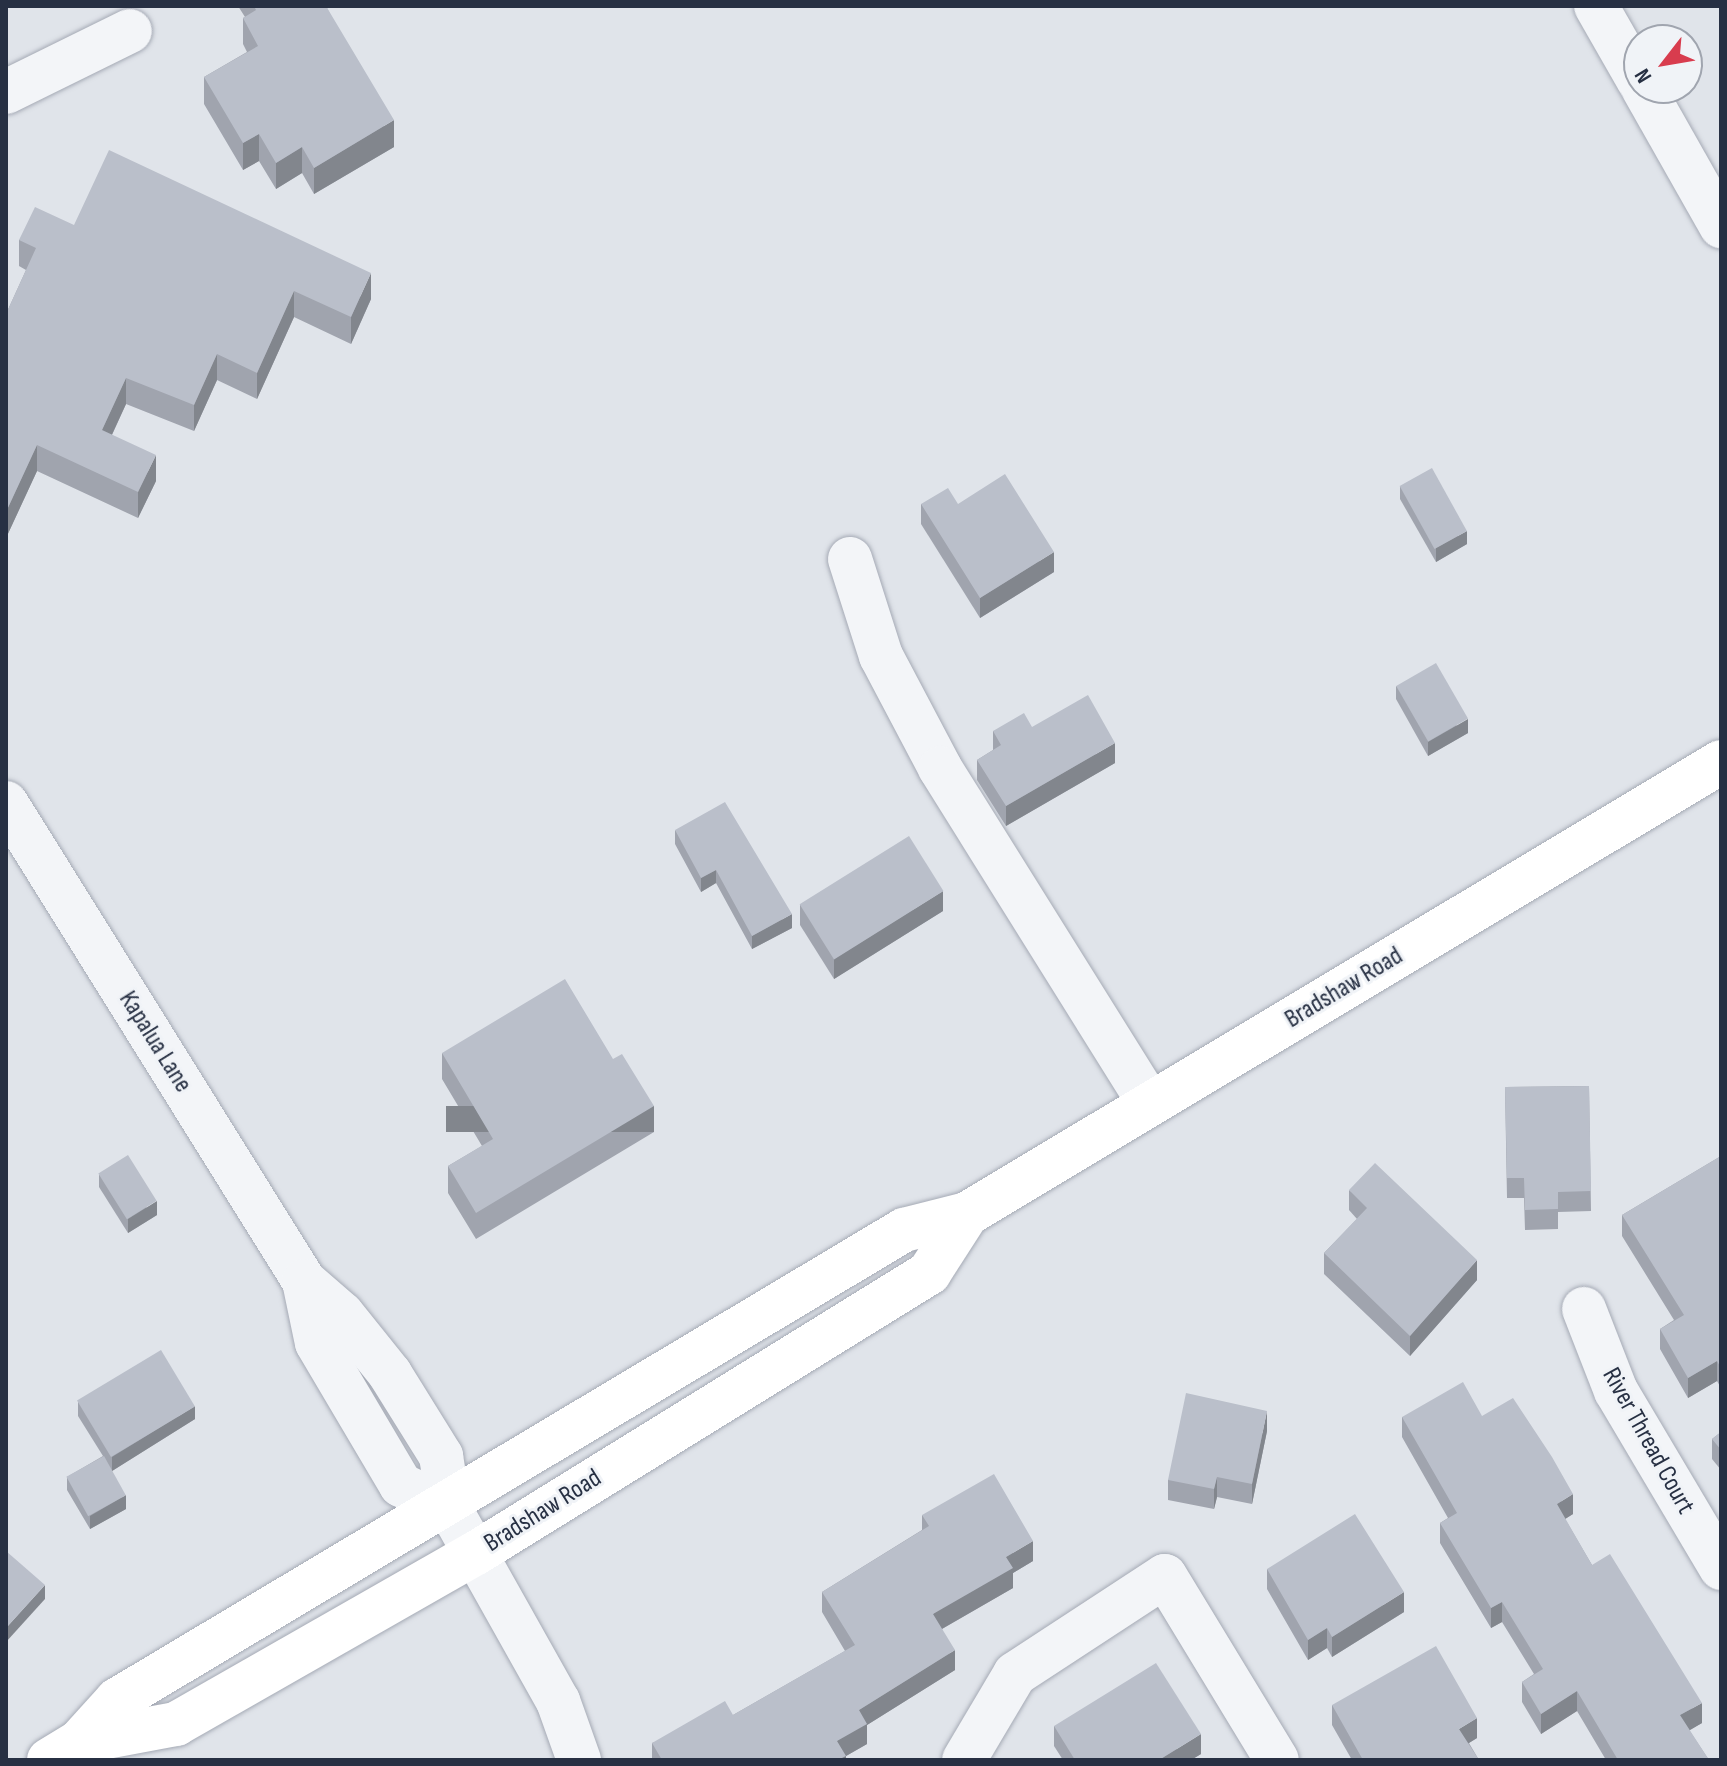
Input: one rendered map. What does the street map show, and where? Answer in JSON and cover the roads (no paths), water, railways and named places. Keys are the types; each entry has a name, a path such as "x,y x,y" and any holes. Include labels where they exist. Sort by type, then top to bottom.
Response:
{"main road":[{"name":"Bradshaw Road","path":"64,1751 117,1700 449,1507 904,1230 967,1214 1721,762"},
{"name":"Bradshaw Road","path":"64,1751 176,1724 476,1553 929,1273 967,1214"}],"street":[{"path":"1596,6 1623,53"},
{"path":"6,92 130,31"},
{"path":"1652,104 1721,226"},
{"path":"850,559 881,656 940,768 1150,1104"},
{"name":"Kapalua Lane","path":"6,803 304,1281 317,1343 401,1485 449,1507"},
{"name":"River Thread Court","path":"1584,1309 1616,1391 1721,1568"},
{"path":"449,1507 558,1701 579,1760"},
{"path":"964,1760 1015,1674 1165,1576 1277,1760"}]}
